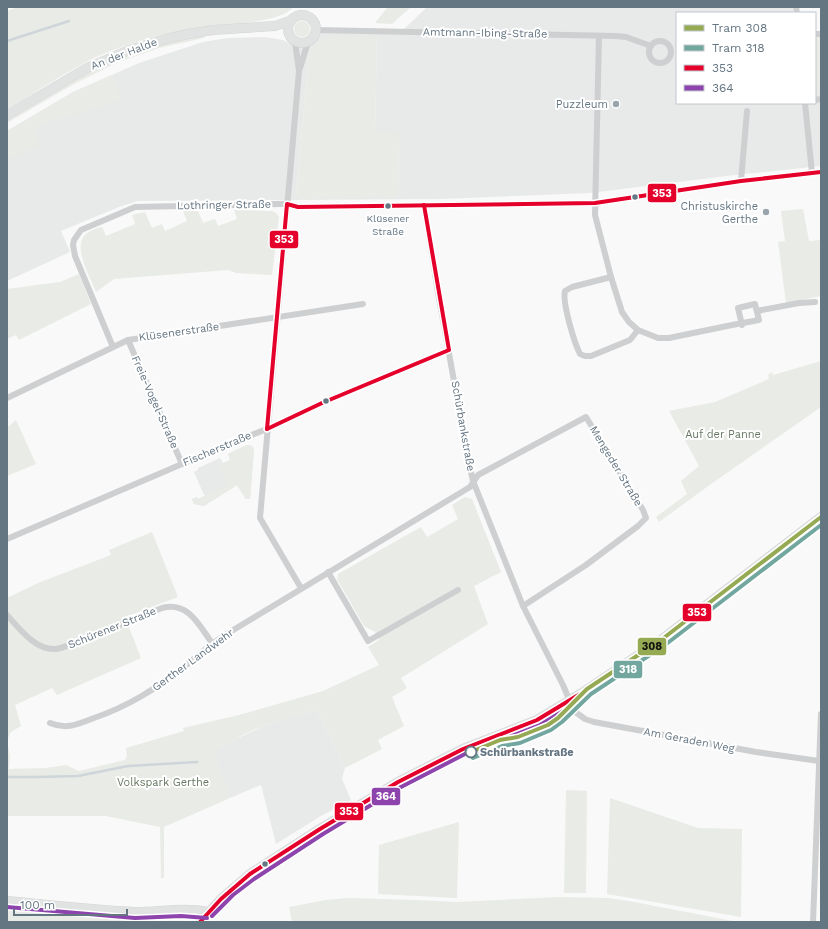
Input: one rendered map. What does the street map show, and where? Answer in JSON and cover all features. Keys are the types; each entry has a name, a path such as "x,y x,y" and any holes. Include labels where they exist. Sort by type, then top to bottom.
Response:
{"main road":[{"path":"292,19 304,15 309,17 315,22 316,30 314,37 308,42 300,44 293,40 288,29 292,19 300,7"},
{"path":"307,7 309,17"},
{"name":"An der Halde","path":"7,115 87,68 129,50 166,38 212,30 275,26 292,19"},
{"name":"An der Halde","path":"253,28 280,32 293,40"},
{"path":"200,922 229,891 250,874 320,829 398,782 463,749 537,720 570,700 655,644 821,517"},
{"path":"7,901 105,910 148,912 190,909 208,912"}],"street":[{"name":"Amtmann-Ibing-Straße","path":"316,30 626,37 651,46"},
{"path":"599,36 595,203 596,215 611,277 622,312 629,322 638,330 658,338 669,338 742,324 759,320 755,304 738,308 742,324"},
{"path":"293,40 299,71"},
{"path":"301,588 260,518 299,71 308,42"},
{"path":"805,104 812,173"},
{"path":"741,181 747,111"},
{"name":"Lothringer Straße","path":"114,347 75,256 73,245 76,237 83,228 135,207 287,204 298,207 595,203 741,181 821,172"},
{"name":"Schürbankstraße","path":"424,205 438,292 473,481 523,606 570,700"},
{"path":"611,277 572,287 565,291 564,298 572,331 580,354 592,356 630,340 638,330"},
{"path":"757,311 799,302 815,302"},
{"name":"Klüsenerstraße","path":"7,398 128,340 363,304"},
{"name":"Freie-Vogel-Straße","path":"128,340 182,464"},
{"name":"Fischerstraße","path":"7,539 267,429 322,403 449,350"},
{"name":"Mengeder Straße","path":"473,481 478,475 586,417 643,510 646,518 638,526 586,565 523,606"},
{"name":"Gerther Landwehr","path":"50,723 58,726 75,725 130,704 184,667 212,643 470,487 473,481"},
{"path":"328,572 368,641 458,590"},
{"name":"Schürener Straße","path":"7,615 31,640 40,646 55,650 162,608 174,606 190,614 212,643"},
{"name":"Am Geraden Weg","path":"570,700 574,711 577,714 594,722 756,752 819,761"},
{"path":"813,922 821,714"}],"shaded area":[{"path":"427,7 793,7 793,12 676,12 676,104 816,104 816,36 821,35 821,166 590,193 442,199 138,201 119,207 61,231 70,252 7,281 7,131 73,92 139,63 203,42 227,38 265,37 283,40 301,47 310,46 317,39 319,32 401,32","holes":["377,37 375,134 399,134 398,197 384,197 383,194 296,196 309,52 318,42"]},
{"path":"247,445 252,446 254,450 250,499 246,499 237,485 204,506 194,504 192,499 197,497 198,499 206,496 204,495 194,472 198,470 198,468 220,458 223,463 230,460 228,454"},
{"path":"317,710 345,768 342,779 351,800 321,816 276,844 261,785 230,798 213,753 227,743 264,726 279,720"}],"green space":[{"path":"18,7 293,7 286,13 275,17 246,23 179,31 141,40 117,48 94,58 61,76 7,109 7,11"},
{"path":"388,7 411,7 392,24 375,23"},
{"path":"299,21 305,21 310,26 308,35 305,37 299,37 294,32 294,26"},
{"path":"821,35 821,94 816,95 816,36"},
{"path":"204,36 204,38 159,48 116,63 74,84 7,123 7,119 113,60 156,45"},
{"path":"334,36 377,37 375,134 399,134 398,197 384,198 383,194 367,194 367,198 298,199 296,196 309,52 320,41"},
{"path":"113,75 121,100 36,126 39,145 7,160 7,131 73,92"},
{"path":"803,209 809,241 821,240 821,296 786,303 778,242 785,241 781,211"},
{"path":"234,210 271,211 275,212 279,217 272,275 236,273 228,270 114,279 96,292 86,270 81,253 81,245 87,233 102,227 106,236 135,224 132,215 145,212 152,228 162,224 165,231 187,221 183,211 198,211 203,223 215,219 218,226 237,219"},
{"path":"79,274 91,304 19,340 16,335 7,339 7,289 60,282"},
{"name":"Auf der Panne","path":"821,361 821,407 659,522 656,517 687,494 681,481 699,466 669,411 715,402 769,379 768,375 772,372 773,375"},
{"path":"16,420 36,464 7,476 7,428"},
{"path":"247,445 252,446 254,450 250,499 246,499 237,485 204,506 194,504 192,499 197,497 198,499 227,485 218,462 223,463 230,460 228,454"},
{"name":"Volkspark Gerthe","path":"465,497 472,499 501,572 474,586 488,624 401,678 407,688 392,697 404,726 378,740 382,749 345,768 317,710 262,726 237,738 214,754 230,798 164,827 164,878 161,878 160,827 106,816 7,816 7,742 10,756 9,769 45,768 66,765 79,771 125,760 127,756 126,748 184,731 183,728 239,715 323,691 379,665 368,647 379,640 375,632 364,626 337,579 338,574 421,527 427,537 458,519 452,505"},
{"path":"152,532 178,597 125,617 141,658 57,695 52,688 15,705 21,726 11,732 7,740 7,598 38,583 111,555 109,550"},
{"path":"566,790 587,791 586,893 564,893"},
{"path":"610,798 698,828 742,829 741,917 607,894"},
{"path":"459,822 457,898 378,894 379,845"},
{"path":"558,897 608,898 738,922 292,922 289,907 326,900 348,898 457,902"},
{"path":"7,905 126,916 126,922 7,922"}],"waterway":[{"path":"7,41 69,21"},
{"path":"7,777 78,776 128,766 197,762"}],"tram line":[{"name":"308","path":"471,752 500,740 518,737 548,725 558,718 587,689 661,640 821,517"},
{"name":"318","path":"473,758 502,746 520,743 551,730 562,722 591,694 665,645 821,525"}],"transit line":[{"name":"353","path":"267,429 287,204 298,207 595,203 741,181 821,172"},
{"name":"353","path":"267,429 322,403 449,350 424,205"},
{"name":"353","path":"200,922 221,899 250,874 320,829 398,782 463,749 537,720 585,691 661,640 821,517"},
{"name":"364","path":"212,916 233,895 254,879 323,834 401,787 465,754 540,725 588,696 665,645 821,525"},
{"name":"364","path":"7,907 135,918 181,916 207,918"}],"place":[{"name":"Puzzleum","path":"616,104"},
{"name":"Klüsener Straße","path":"388,206"},
{"name":"Christuskirche Gerthe","path":"766,212"},
{"name":"Schürbankstraße","path":"471,752"}]}
